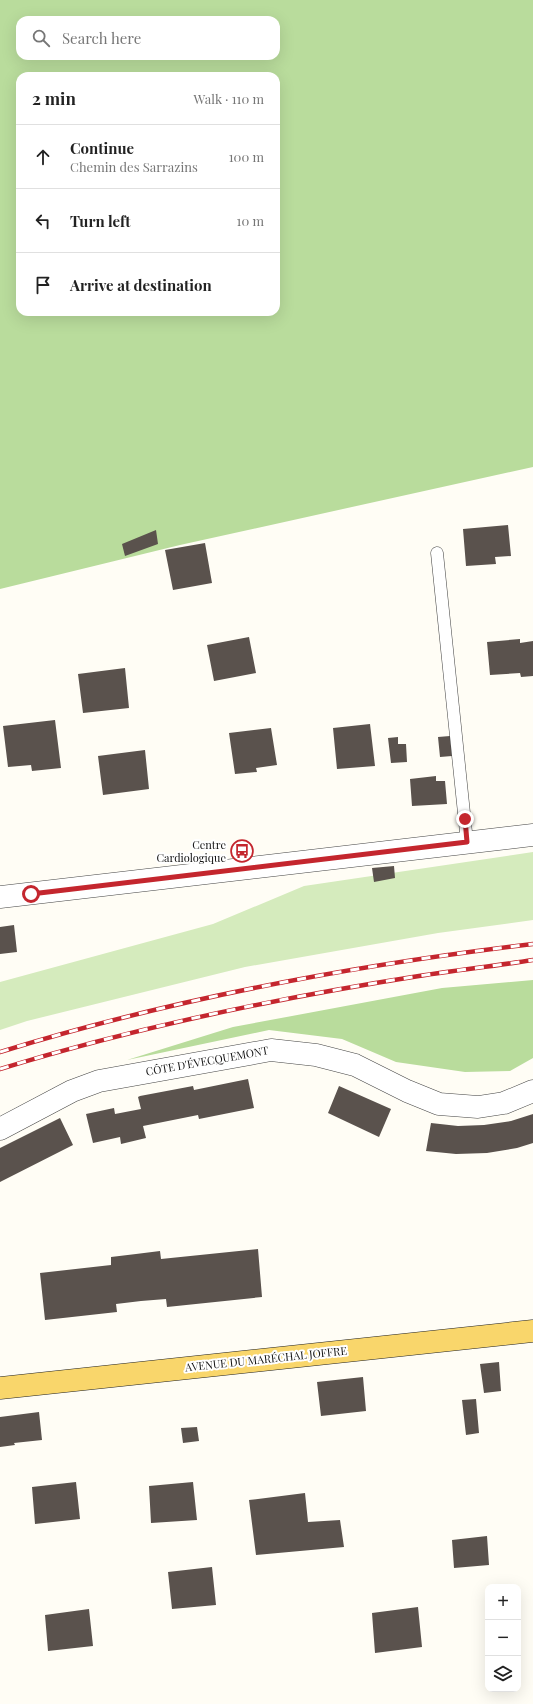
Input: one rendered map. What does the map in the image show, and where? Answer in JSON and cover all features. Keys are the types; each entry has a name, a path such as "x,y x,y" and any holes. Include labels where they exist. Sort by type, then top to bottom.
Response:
{"main road":[{"name":"AVENUE DU MARÉCHAL JOFFRE","path":"0,1388 533,1331"}],"street":[{"path":"0,897 533,835"},
{"name":"CÔTE D'ÉVECQUEMONT","path":"0,1129 66,1094 99,1080 271,1050 316,1055 355,1065 407,1091 439,1104 478,1107 504,1103 533,1091"}],"lane":[{"path":"437,553 467,842"}],"green space":[{"path":"0,0 533,0 533,467 180,545 0,589"},
{"path":"533,852 533,920 438,933 245,967 27,1021 0,1030 0,982 213,924 304,886"},
{"path":"533,980 533,1058 510,1071 465,1072 396,1062 342,1039 269,1030 127,1060 233,1027 442,988"}],"building":[{"path":"508,525 511,556 495,557 496,564 466,566 463,529"},
{"path":"156,530 158,544 125,556 122,544"},
{"path":"205,543 212,583 173,590 165,550"},
{"path":"249,637 256,673 214,681 207,645"},
{"path":"520,639 520,643 533,641 533,676 521,677 520,673 490,675 487,642"},
{"path":"125,668 129,708 83,713 78,674"},
{"path":"55,720 61,768 32,771 31,765 8,767 3,726"},
{"path":"370,724 375,766 337,769 333,728"},
{"path":"271,728 277,765 256,768 257,772 235,774 229,733"},
{"path":"450,736 452,756 440,757 438,737"},
{"path":"398,737 398,744 406,744 407,762 391,763 388,738"},
{"path":"145,750 149,789 103,795 98,756"},
{"path":"436,776 436,781 445,781 447,804 412,806 410,779"},
{"path":"394,866 395,878 374,882 372,868"},
{"path":"14,925 17,952 0,954 0,927"},
{"path":"248,1079 254,1108 199,1119 198,1115 143,1126 146,1138 121,1144 120,1137 93,1143 86,1114 114,1108 115,1114 141,1109 138,1097 140,1096 193,1086 194,1090"},
{"path":"339,1086 391,1109 379,1137 328,1113"},
{"path":"533,1114 533,1143 517,1148 487,1153 456,1154 426,1151 431,1123 458,1126 484,1125 511,1121"},
{"path":"60,1118 73,1145 0,1182 0,1148"},
{"path":"258,1249 262,1297 167,1307 166,1299 141,1301 116,1304 117,1312 45,1320 40,1273 111,1265 111,1257 160,1251 161,1259"},
{"path":"499,1362 501,1391 484,1393 480,1364"},
{"path":"363,1377 366,1411 321,1416 317,1382"},
{"path":"476,1399 479,1433 466,1435 462,1400"},
{"path":"39,1412 42,1440 14,1443 15,1445 0,1447 0,1417"},
{"path":"197,1427 199,1441 183,1443 181,1428"},
{"path":"76,1482 80,1519 35,1524 32,1487"},
{"path":"193,1482 197,1520 151,1523 149,1486"},
{"path":"305,1493 308,1522 340,1520 344,1547 256,1555 249,1500"},
{"path":"487,1536 489,1565 454,1568 452,1540"},
{"path":"212,1567 216,1605 172,1609 168,1572"},
{"path":"418,1607 422,1647 375,1653 372,1613"},
{"path":"89,1609 93,1646 48,1651 45,1615"}],"railway":[{"path":"0,1052 131,1016 264,986 399,962 533,944"},
{"path":"0,1069 103,1040 261,1004 419,976 533,960"}],"place":[{"name":"Centre Cardiologique","path":"242,851"}],"route":[{"path":"31,894 467,842 465,819"}]}
